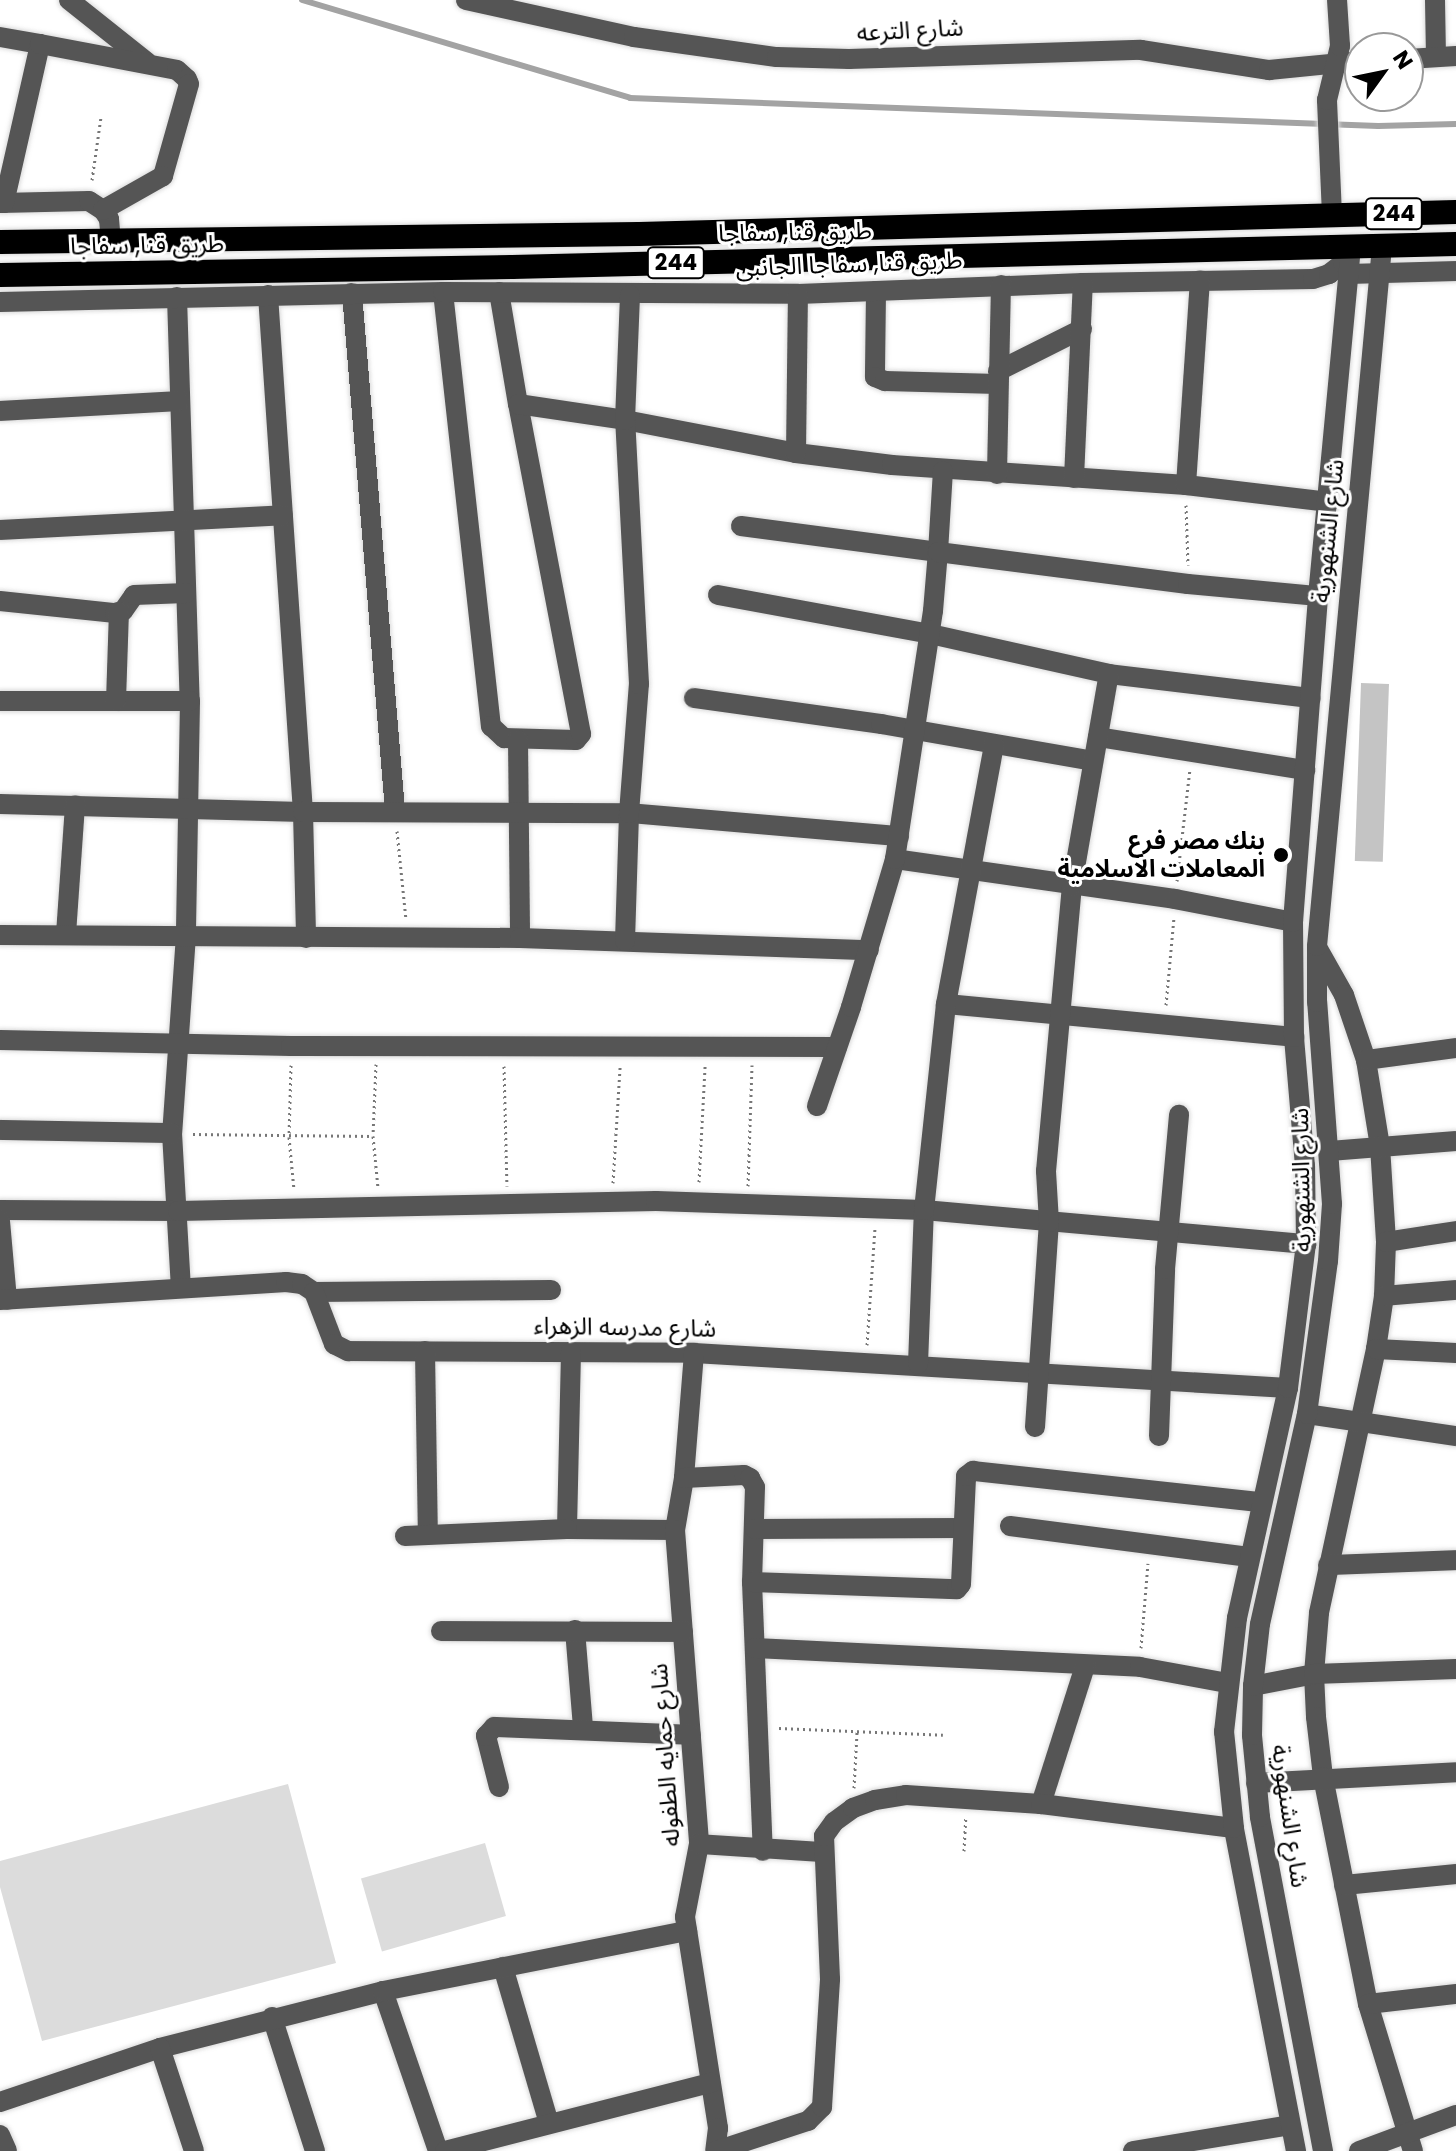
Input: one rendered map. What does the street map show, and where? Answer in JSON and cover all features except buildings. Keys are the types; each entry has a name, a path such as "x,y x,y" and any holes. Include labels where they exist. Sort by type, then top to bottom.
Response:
{"highway":[{"name":"244","path":"1332,215 1456,212"},
{"name":"طريق قنا, سفاجا","path":"0,242 639,234 1332,215"},
{"path":"1215,219 1230,231 1249,237 1364,232 1382,246"},
{"name":"244","path":"1351,248 1456,244"},
{"name":"طريق قنا, سفاجا","path":"0,275 1351,248"}],"street":[{"path":"69,0 152,65"},
{"name":"شارع الترعه","path":"466,0 634,37 777,57 849,59 1141,50 1269,70 1344,63"},
{"path":"1332,215 1327,100 1341,27 1337,0"},
{"path":"1431,57 1435,0"},
{"path":"0,37 40,44 177,70 189,84 166,171 159,180 96,206 2,203 40,44"},
{"path":"96,206 109,219 111,241"},
{"name":"شارع الشنهورية","path":"1323,2151 1256,1783 1253,1686 1260,1624 1307,1414 1328,1261 1332,1204 1317,1002 1317,946 1382,246"},
{"name":"شارع الشنهورية","path":"1296,2151 1234,1828 1224,1732 1227,1683 1249,1557 1288,1388 1306,1244 1305,1166 1294,1037 1293,922 1318,596 1351,248"},
{"name":"طريق قنا, سفاجا الجانبى","path":"0,302 443,292 798,294 1001,285 1313,279 1336,268 1351,248"},
{"path":"1349,274 1456,271"},
{"path":"1186,485 1200,280"},
{"path":"1074,478 1083,283"},
{"path":"997,474 1001,285"},
{"path":"876,291 875,377 885,381 998,377 1082,329"},
{"path":"443,292 491,726 504,738 576,740 581,734 499,292"},
{"path":"352,293 395,811"},
{"path":"796,453 798,294"},
{"path":"268,295 303,812 306,938"},
{"path":"625,941 629,813 639,684 625,420 630,295"},
{"path":"177,297 190,701 186,935 172,1133 181,1287"},
{"path":"0,411 179,401"},
{"path":"518,404 625,420 796,453 943,471 1186,485 1329,502"},
{"path":"817,1106 869,950 895,859 930,634 943,471"},
{"path":"0,530 283,515"},
{"path":"741,526 1188,584 1318,596"},
{"path":"116,701 119,612 134,595 186,593"},
{"path":"718,595 930,634 1109,674 1311,698"},
{"path":"0,601 119,612"},
{"path":"1035,1427 1049,1222 1046,1171 1072,885 1109,674"},
{"path":"694,698 913,729 1093,761"},
{"path":"0,701 190,701"},
{"path":"1098,737 1305,770"},
{"path":"518,740 520,938"},
{"path":"918,1364 924,1210 946,1004 994,744"},
{"path":"0,804 303,812 629,813 899,836"},
{"path":"66,934 75,805"},
{"path":"895,859 1175,899 1293,922"},
{"path":"0,935 520,938 869,950"},
{"path":"1317,946 1344,995 1366,1060 1380,1146 1386,1242 1384,1296 1376,1349 1328,1565 1319,1613 1314,1674 1323,1777 1368,2004 1410,2142"},
{"path":"946,1004 1294,1037"},
{"path":"0,1040 291,1046 837,1047"},
{"path":"1366,1060 1456,1048"},
{"path":"1159,1436 1168,1234 1179,1115"},
{"path":"0,1130 172,1133"},
{"path":"1330,1151 1456,1141"},
{"path":"0,1210 178,1211 612,1199 924,1210 1306,1244"},
{"path":"0,1221 3,1300 286,1282 302,1284 314,1292 551,1290"},
{"path":"1386,1242 1456,1231"},
{"path":"1384,1296 1456,1290"},
{"name":"شارع مدرسه الزهراء","path":"314,1292 330,1337 340,1349 694,1353 1288,1388"},
{"path":"1376,1349 1456,1353"},
{"path":"425,1351 428,1534"},
{"path":"567,1529 571,1352"},
{"name":"شارع حمايه الطفوله","path":"694,1353 684,1478 675,1530 699,1844 686,1903 687,1931 718,2128 716,2151"},
{"path":"1307,1414 1456,1436"},
{"path":"752,1582 957,1589 961,1584 966,1476 973,1471 1260,1502"},
{"path":"684,1478 744,1475 755,1487 752,1582 763,1851"},
{"path":"1010,1526 1249,1557"},
{"path":"755,1529 962,1528"},
{"path":"405,1536 567,1529 675,1530"},
{"path":"1328,1565 1456,1560"},
{"path":"575,1630 583,1728"},
{"path":"441,1631 683,1632"},
{"path":"755,1648 1140,1667 1227,1683"},
{"path":"1041,1804 1085,1666"},
{"path":"1253,1686 1314,1674 1456,1669"},
{"path":"499,1787 486,1736 494,1727 583,1728 691,1735"},
{"path":"1256,1783 1456,1772"},
{"path":"716,2151 774,2141 808,2121 822,2107 830,1979 824,1836 834,1822 853,1808 875,1800 906,1795 1041,1804 1234,1828"},
{"path":"699,1844 763,1851 823,1852"},
{"path":"1344,1885 1456,1874"},
{"path":"0,2102 160,2048 272,2017 383,1991 687,1931"},
{"path":"503,1967 549,2123"},
{"path":"383,1991 438,2151"},
{"path":"1368,2004 1456,1994"},
{"path":"272,2017 315,2151"},
{"path":"160,2048 194,2151"},
{"path":"445,2151 710,2083"},
{"path":"1359,2151 1410,2142 1456,2115"},
{"path":"1133,2151 1290,2125"},
{"path":"0,2135 7,2151"}],"path":[{"path":"96,206 101,117"},
{"path":"1186,485 1188,584"},
{"path":"395,811 408,937"},
{"path":"377,1044 373,1136 379,1207"},
{"path":"291,1046 289,1137 295,1208"},
{"path":"504,1046 507,1202"},
{"path":"698,1202 706,1046"},
{"path":"748,1204 753,1046"},
{"path":"612,1199 621,1047"},
{"path":"172,1133 373,1136"},
{"path":"866,1362 877,1209"},
{"path":"1140,1667 1150,1544"},
{"path":"757,1727 943,1735"},
{"path":"853,1808 857,1732"},
{"path":"964,1851 966,1801"}],"shaded area":[{"path":"288,1784 336,1963 42,2041 0,1887 0,1861"},
{"path":"485,1843 506,1916 382,1952 361,1879"}],"waterway":[{"path":"302,0 630,98 1378,126 1456,124"}],"place":[{"name":"بنك مصر فرع المعاملات الاسلامية","path":"1281,855"}]}
